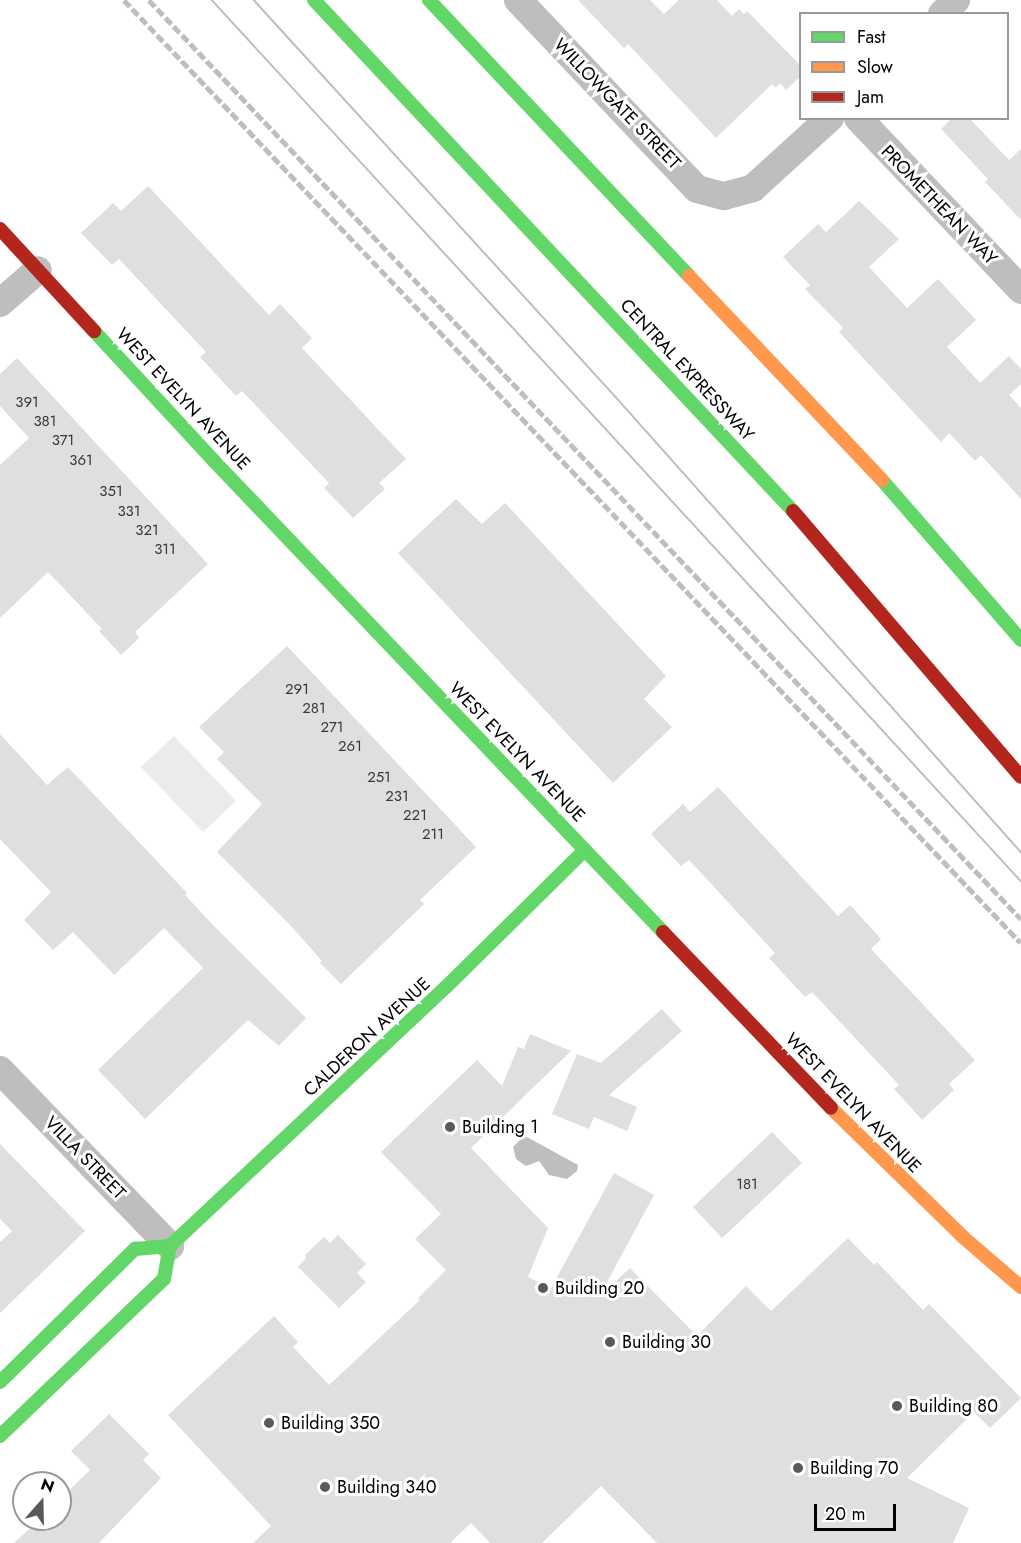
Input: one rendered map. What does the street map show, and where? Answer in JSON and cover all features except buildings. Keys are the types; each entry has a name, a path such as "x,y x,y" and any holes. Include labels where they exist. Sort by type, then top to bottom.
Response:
{"main road":[{"name":"CENTRAL EXPRESSWAY","path":"314,0 732,444 822,543 1021,777"},
{"path":"429,0 885,483 1021,640"},
{"name":"WEST EVELYN AVENUE","path":"0,228 214,461 872,1150 963,1237 1021,1287"},
{"name":"CALDERON AVENUE","path":"170,1246 446,987 585,850"},
{"path":"0,1382 135,1250 170,1246 164,1280 0,1436"}],"street":[{"name":"WILLOWGATE STREET","path":"518,0 697,189 724,196 753,188 828,120"},
{"path":"944,12 956,0"},
{"name":"PROMETHEAN WAY","path":"860,120 1021,291"},
{"path":"0,303 38,270"},
{"name":"VILLA STREET","path":"0,1070 170,1246"}],"shaded area":[{"path":"174,736 236,801 203,832 141,767"},
{"path":"527,1137 578,1165 577,1171 567,1179 549,1175 539,1161 526,1166 516,1159 513,1147 522,1138"}],"tram line":[{"path":"212,0 1021,881"},
{"path":"254,0 615,396 1021,852"}],"railway":[{"path":"124,0 1021,943"},
{"path":"149,0 1021,919"}],"traffic: fast":[{"path":"314,0 793,511"},
{"path":"429,0 689,276"},
{"path":"94,331 214,461 663,932"},
{"path":"882,480 1021,640"},
{"path":"0,1382 135,1249 170,1246 446,987 585,850"},
{"path":"0,1436 164,1279 170,1246"}],"traffic: slow":[{"path":"689,276 882,480"},
{"path":"831,1108 963,1237 1021,1287"}],"traffic: jam":[{"path":"0,229 94,331"},
{"path":"793,511 1021,777"},
{"path":"663,932 831,1108"}],"place":[{"name":"Building 1","path":"450,1127"},
{"name":"Building 20","path":"543,1288"},
{"name":"Building 30","path":"610,1342"},
{"name":"Building 80","path":"897,1406"},
{"name":"Building 350","path":"269,1423"},
{"name":"Building 70","path":"798,1468"},
{"name":"Building 340","path":"325,1487"}]}
